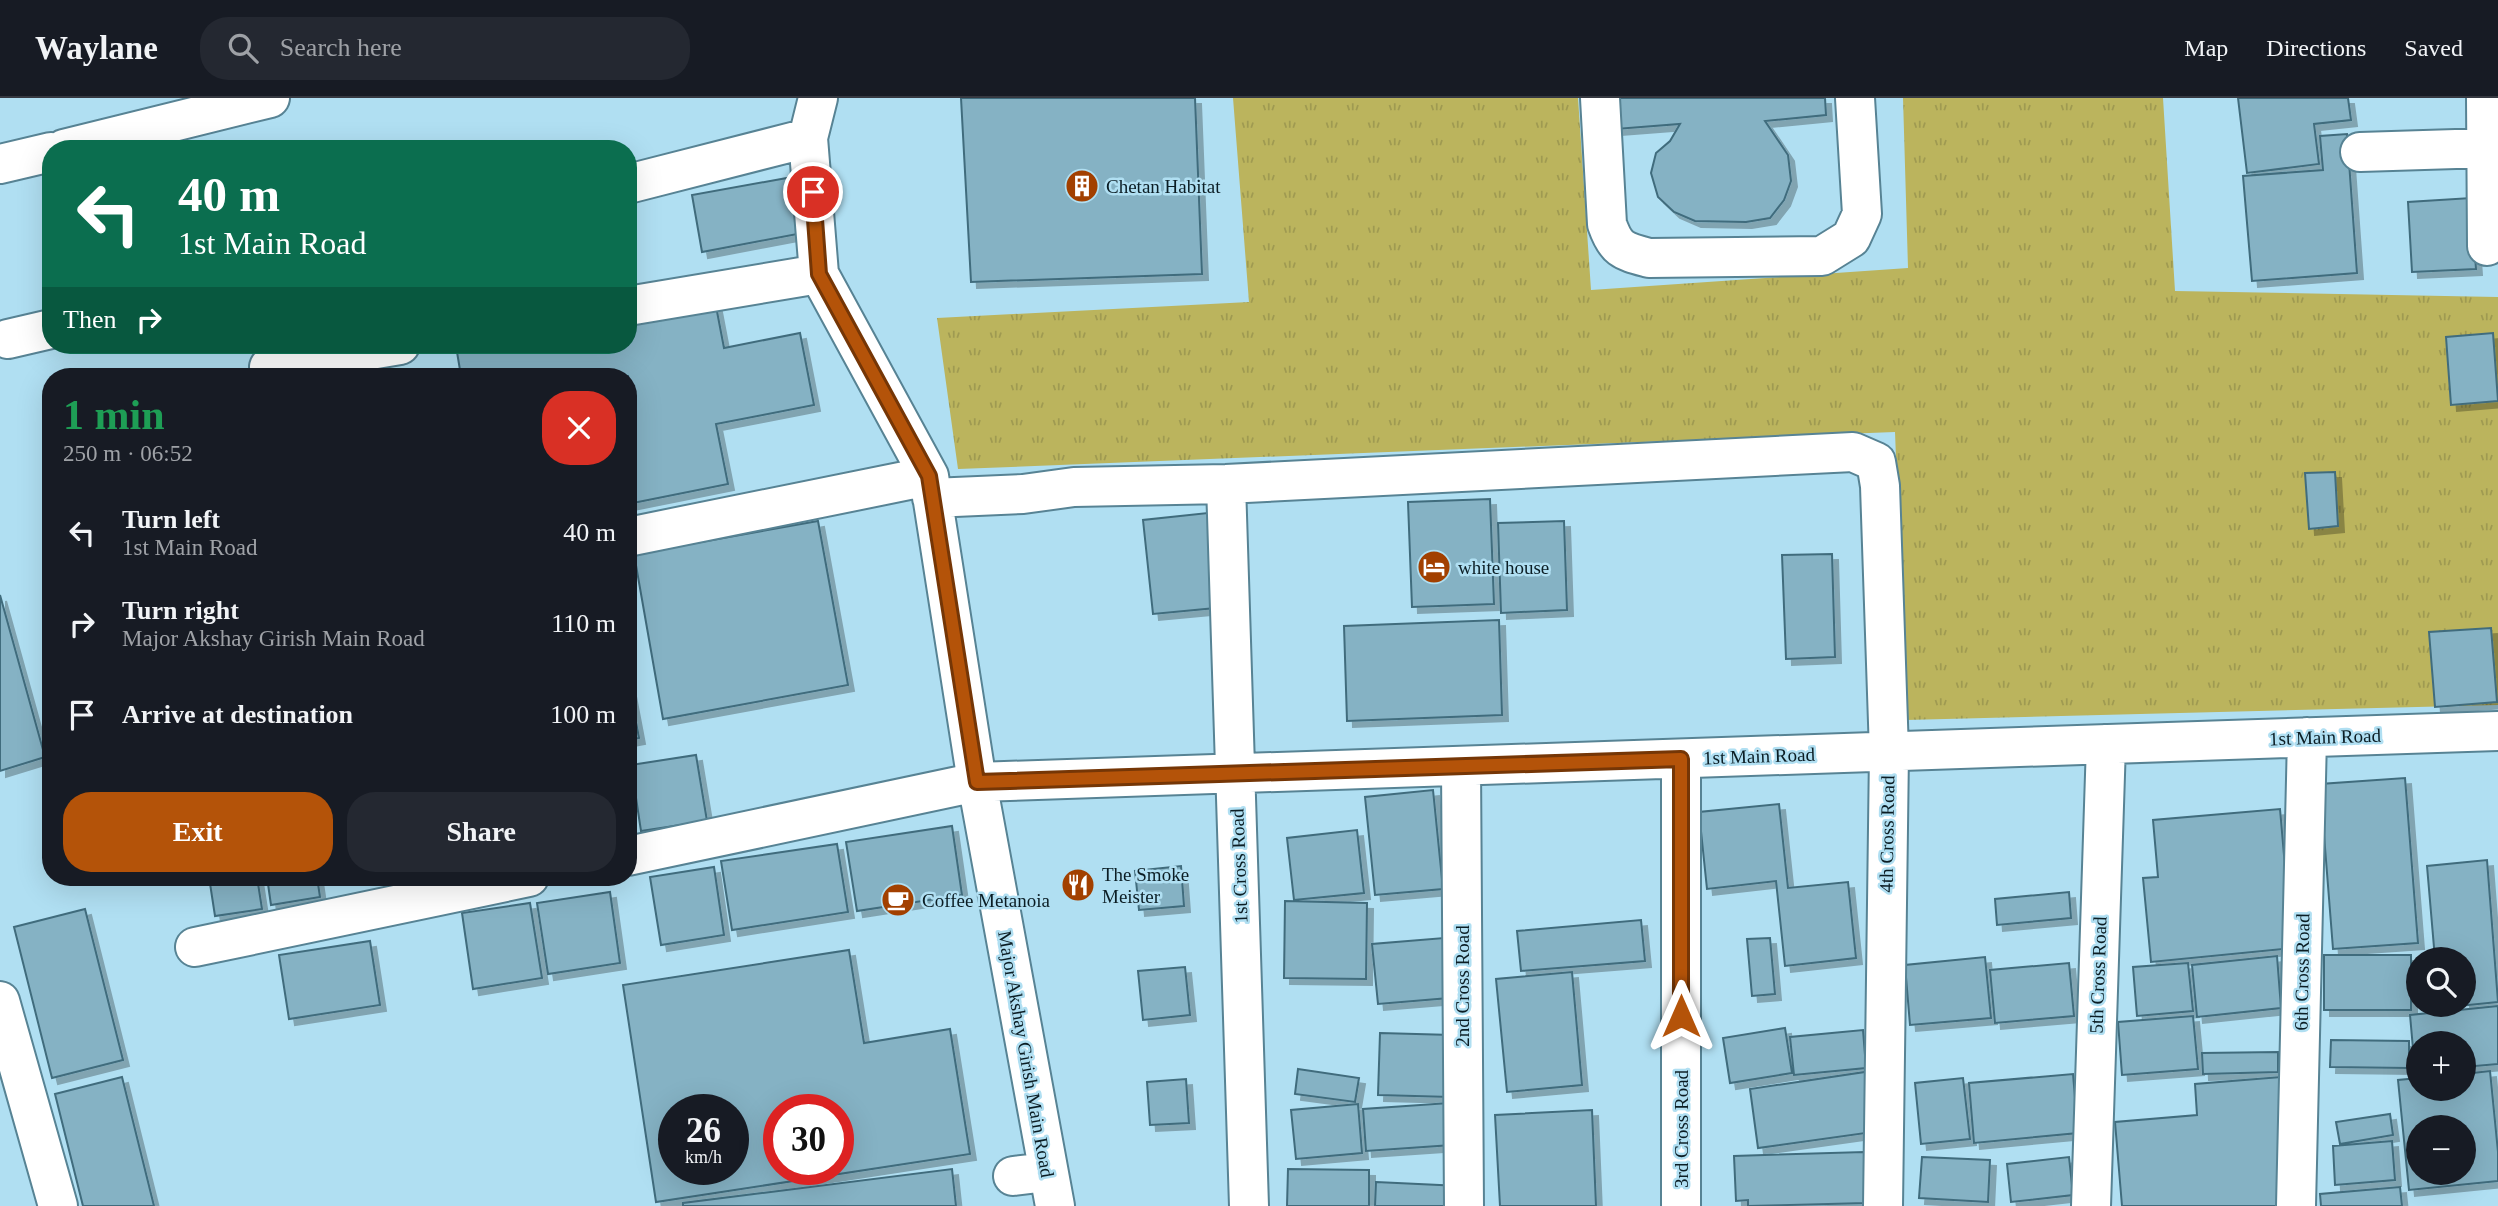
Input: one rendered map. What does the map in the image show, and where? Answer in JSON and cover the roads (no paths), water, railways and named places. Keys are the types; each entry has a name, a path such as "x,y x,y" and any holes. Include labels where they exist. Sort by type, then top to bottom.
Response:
{"street":[{"path":"100,140 270,98"},
{"name":"Major Akshay Girish Main Road","path":"818,98 808,138 819,274 930,487 1038,1185"},
{"path":"1600,98 1607,224 1613,242 1625,252 1649,258 1822,256 1851,238 1862,214 1855,98"},
{"path":"2486,98 2487,246"},
{"path":"637,182 808,138"},
{"path":"2360,152 2488,148"},
{"path":"0,164 42,154"},
{"path":"637,304 819,274"},
{"path":"8,339 42,331"},
{"path":"269,367 346,354"},
{"name":"4th Cross Road","path":"1226,484 1853,452 1876,462 1880,486 1889,752 1883,1206"},
{"path":"637,536 930,487 1023,494 1074,487 1226,484"},
{"name":"1st Cross Road","path":"1226,484 1250,1206"},
{"name":"1st Main Road","path":"637,854 977,782 2498,731"},
{"name":"6th Cross Road","path":"2296,1206 2307,737"},
{"name":"5th Cross Road","path":"2091,1206 2106,744"},
{"name":"3rd Cross Road","path":"1681,759 1681,1206"},
{"name":"2nd Cross Road","path":"1461,766 1464,1206"},
{"path":"195,947 486,886"},
{"path":"0,1002 58,1206"}],"place":[{"name":"Chetan Habitat","path":"1082,186"},
{"name":"white house","path":"1434,567"},
{"name":"The Smoke Meister","path":"1078,885"},
{"name":"Coffee Metanoia","path":"898,900"}]}
